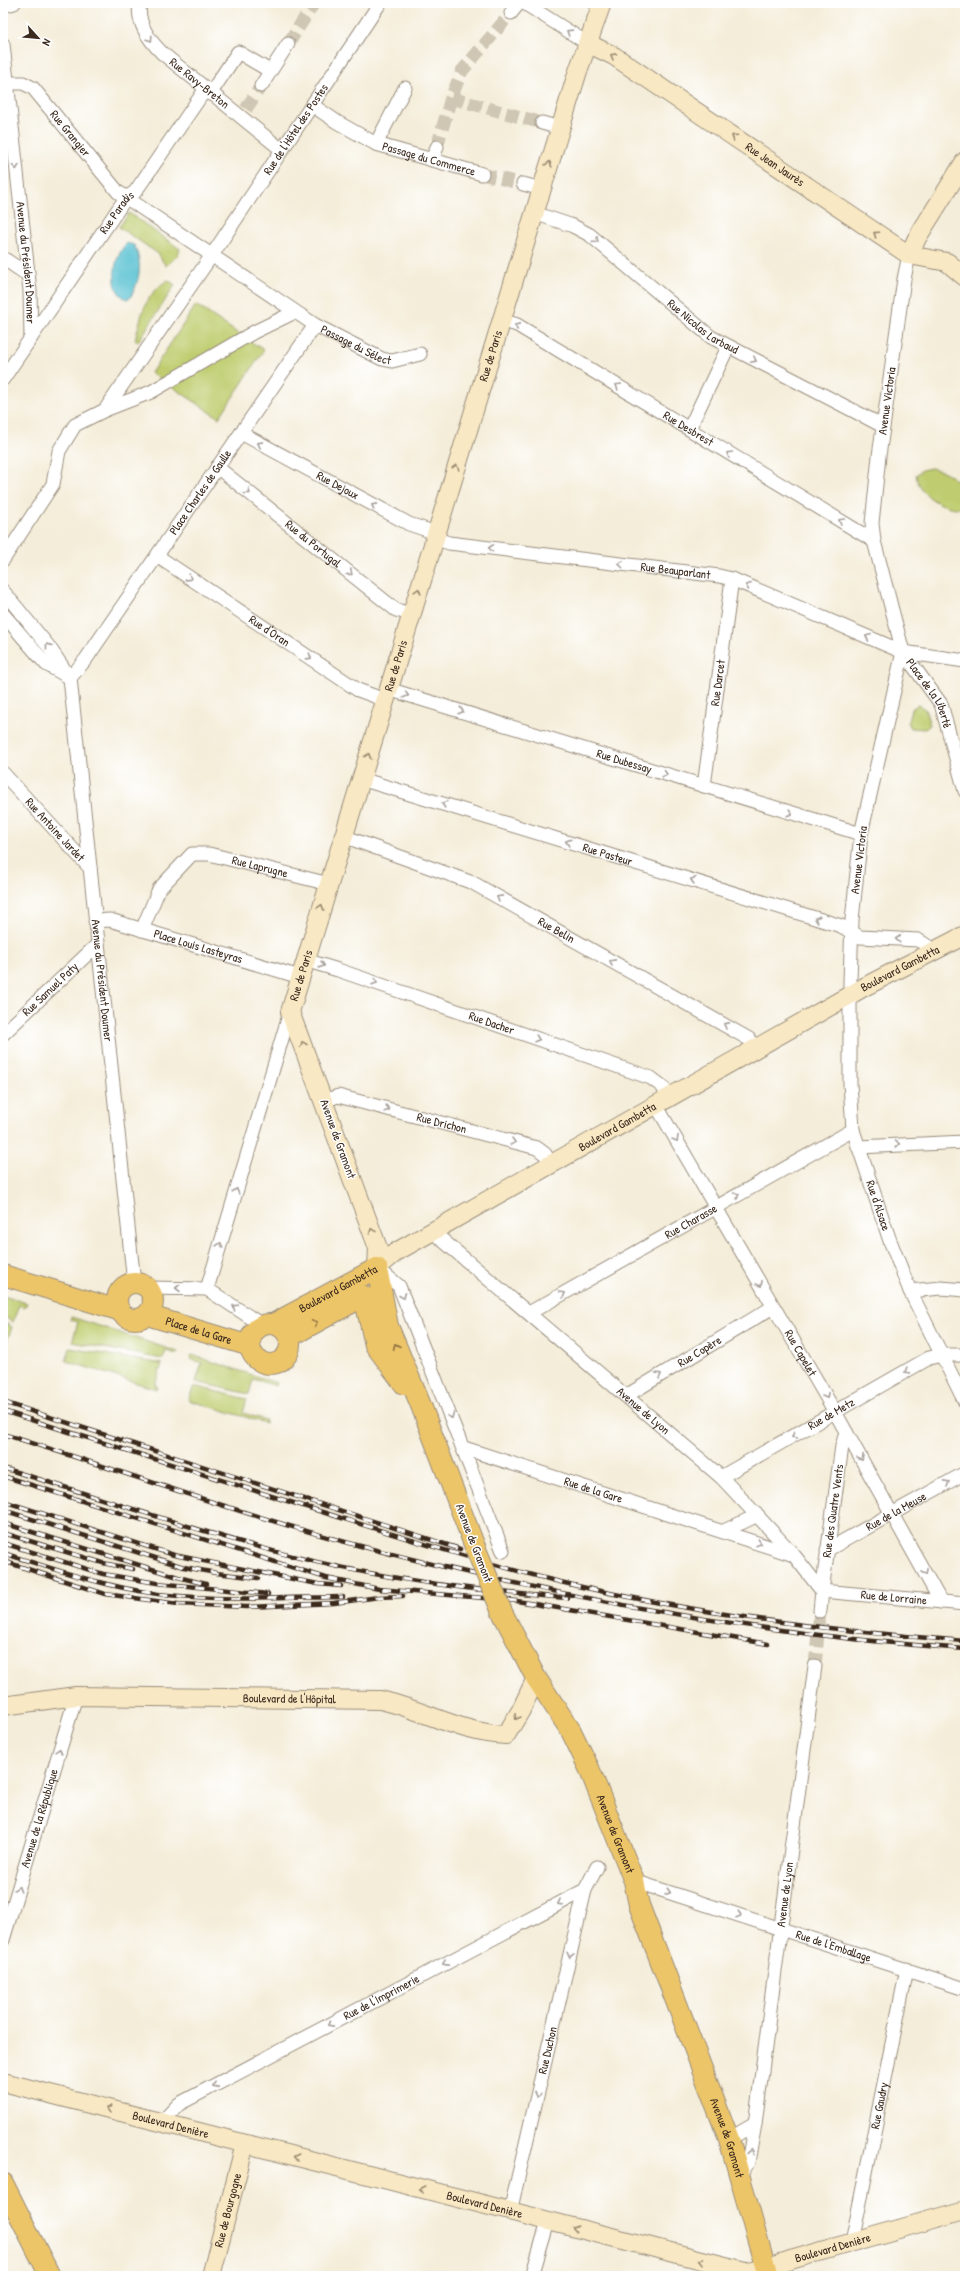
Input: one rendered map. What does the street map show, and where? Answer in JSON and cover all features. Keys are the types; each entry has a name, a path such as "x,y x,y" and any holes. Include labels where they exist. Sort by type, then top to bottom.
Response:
{"main road":[{"path":"364,1296 377,1268"},
{"name":"Boulevard Gambetta","path":"259,1333 377,1268"},
{"name":"Avenue de Gramont","path":"377,1268 388,1326 422,1408 475,1547 502,1612 536,1678 571,1731 586,1762 634,1881 639,1906 729,2138 767,2272"},
{"path":"3,1275 91,1303 136,1299"},
{"name":"Boulevard Gambetta","path":"289,1337 364,1296"},
{"name":"Avenue de Gramont","path":"364,1296 375,1345 422,1408"},
{"name":"Place de la Gare","path":"136,1299 259,1333"},
{"path":"283,1328 289,1337 289,1350 282,1361 270,1364 258,1360 254,1356 259,1333 283,1328"},
{"path":"3,2183 50,2276"}],"street":[{"path":"3,6 14,3"},
{"name":"Rue Ravy-Breton","path":"140,3 141,21 149,39 162,54 207,92 244,113 282,150"},
{"name":"Rue de l'Hôtel des Postes","path":"212,255 380,3"},
{"path":"511,13 519,3"},
{"path":"524,3 587,43"},
{"name":"Rue de Paris","path":"207,1288 305,960 560,128 587,43 602,3"},
{"name":"Rue Jean Jaurès","path":"587,43 614,56 909,255 947,262 965,277"},
{"path":"261,86 288,44"},
{"name":"Avenue du Président Doumer","path":"3,46 28,275 31,338"},
{"name":"Rue Paradis","path":"31,338 126,198 135,192 207,92 238,52 270,71"},
{"name":"Rue Grangier","path":"7,83 23,83 33,88 118,192 126,198"},
{"name":"Passage du Commerce","path":"376,144 405,88"},
{"name":"Passage du Commerce","path":"312,105 337,122 376,144 482,174"},
{"path":"542,123 560,128"},
{"path":"432,160 437,147"},
{"name":"Avenue Victoria","path":"904,652 874,541 872,523 883,426 904,279 909,255 917,238 965,161"},
{"path":"523,184 542,189"},
{"path":"126,198 315,325"},
{"name":"Rue Nicolas Larbaud","path":"534,213 573,226 590,235 711,337 883,426"},
{"path":"105,410 212,255"},
{"path":"3,258 28,275"},
{"path":"3,560 53,484 59,451 75,425 105,410 151,392 254,332 295,312"},
{"name":"Rue Desbrest","path":"501,320 516,325 874,541"},
{"name":"Passage du Sélect","path":"315,325 382,359 392,361 420,354"},
{"name":"Place Charles de Gaulle","path":"70,678 86,659 315,325"},
{"path":"3,379 31,338"},
{"path":"689,429 728,347"},
{"name":"Rue Dejoux","path":"241,433 409,524 435,536"},
{"name":"Rue du Portugal","path":"217,468 396,610 411,614"},
{"name":"Rue Beauparlant","path":"435,536 450,543 732,579 904,652"},
{"name":"Rue d'Oran","path":"156,556 358,690 386,695"},
{"name":"Rue Darcet","path":"704,786 732,579"},
{"path":"3,591 49,647 70,678"},
{"path":"3,614 46,664 70,678"},
{"name":"Place de la Liberté","path":"904,652 965,661"},
{"name":"Place de la Liberté","path":"886,727 904,652"},
{"name":"Place de la Liberté","path":"904,652 941,704 965,791"},
{"name":"Avenue du Président Doumer","path":"70,678 136,1299"},
{"name":"Rue Dubessay","path":"386,695 704,786 860,834"},
{"name":"Avenue Victoria","path":"850,995 860,834 886,727"},
{"name":"Rue Antoine Jardet","path":"3,773 90,868"},
{"name":"Rue Pasteur","path":"361,778 841,926 860,937 918,940 934,950"},
{"name":"Rue Belin","path":"343,836 473,883 749,1039 756,1048"},
{"name":"Rue Laprugne","path":"142,930 159,888 192,854 209,854 329,884"},
{"name":"Place Louis Lasteyras","path":"95,921 110,920 300,977"},
{"name":"Boulevard Gambetta","path":"377,1268 396,1252 552,1165 756,1048 850,995 965,935"},
{"name":"Rue Samuel Paty","path":"3,1034 98,944"},
{"name":"Rue Dacher","path":"305,960 651,1078 663,1087 662,1102"},
{"name":"Rue d'Alsace","path":"850,995 850,1083 853,1130 888,1238 910,1291 965,1402"},
{"name":"Avenue de Gramont","path":"290,1012 378,1248 377,1268 399,1286 464,1448 503,1551"},
{"name":"Rue Drichon","path":"324,1100 338,1096 537,1148 545,1154 552,1165"},
{"name":"Rue Capelet","path":"662,1102 716,1207 835,1412 941,1602"},
{"name":"Rue Charasse","path":"529,1313 853,1130"},
{"path":"858,1147 965,1142"},
{"name":"Avenue de Lyon","path":"433,1232 721,1477 793,1554 822,1591"},
{"path":"136,1299 207,1288 259,1333"},
{"path":"910,1291 941,1288 965,1290"},
{"name":"Rue Copère","path":"626,1396 773,1307"},
{"name":"Rue de Metz","path":"721,1477 929,1358 942,1355 965,1355"},
{"name":"Rue des Quatre Vents","path":"822,1591 842,1446 846,1432"},
{"name":"Rue de la Gare","path":"464,1448 793,1554"},
{"name":"Rue de la Meuse","path":"827,1550 965,1473"},
{"path":"724,1531 758,1515"},
{"path":"820,1611 822,1591"},
{"name":"Rue de Lorraine","path":"822,1591 965,1604"},
{"name":"Avenue de Lyon","path":"740,2178 748,2162 755,2124 815,1666"},
{"name":"Boulevard de l'Hôpital","path":"3,1706 76,1696 380,1700 412,1708 486,1735 506,1735 521,1710 536,1678"},
{"name":"Avenue de la République","path":"3,1940 76,1696"},
{"path":"585,1890 597,1868"},
{"name":"Rue de l'Emballage","path":"634,1881 965,1989"},
{"name":"Rue de l'Imprimerie","path":"161,2123 179,2104 585,1890"},
{"name":"Rue Duchon","path":"510,2212 585,1890"},
{"name":"Rue Gaudry","path":"852,2242 907,1969"},
{"name":"Boulevard Denière","path":"3,2082 749,2272 767,2272 852,2242 965,2210"},
{"path":"729,2138 755,2124"},
{"name":"Rue de Bourgogne","path":"211,2276 245,2144"},
{"path":"532,2276 548,2222"}],"green space":[{"path":"129,213 180,249 177,256 166,266 157,253 119,227"},
{"path":"168,280 175,285 138,342 135,340 145,306 154,292"},
{"path":"196,305 242,336 165,382 151,373"},
{"path":"246,339 264,350 219,418 171,386"},
{"path":"931,468 945,472 965,486 965,508 949,507 941,504 928,496 922,490 916,475 922,470"},
{"path":"918,705 925,709 930,725 925,729 911,728 908,722 911,709"},
{"path":"3,1296 27,1303 25,1307 19,1305 13,1322 3,1316"},
{"path":"72,1317 178,1352 177,1354 166,1351 163,1359 72,1342 78,1322 71,1320"},
{"path":"3,1322 12,1327 7,1341 3,1340"},
{"path":"70,1348 162,1364 155,1385 157,1386 156,1389 66,1361"},
{"path":"192,1355 277,1383 276,1386 253,1379 249,1394 196,1382 202,1363 190,1359"},
{"path":"194,1386 247,1399 243,1413 266,1420 265,1423 188,1400"}],"water":[{"path":"127,243 134,245 137,252 139,258 139,272 133,292 130,298 127,299 121,295 117,289 115,272 119,255 122,248"}],"tunnel":[{"path":"288,44 314,3"},
{"path":"437,147 451,98 462,71 511,13"},
{"path":"246,109 261,86"},
{"path":"451,98 542,123"},
{"path":"482,174 523,184"},
{"path":"815,1666 820,1611"}],"railway":[{"path":"3,1402 460,1549"},
{"path":"3,1411 487,1563 556,1581 657,1602 759,1619 862,1632 965,1641"},
{"path":"3,1434 276,1522 368,1548 516,1583 590,1599 739,1624 889,1643 965,1649"},
{"path":"3,1468 219,1536 326,1564 394,1578 463,1588 567,1598"},
{"path":"3,1476 326,1578 379,1589 517,1601 768,1644"},
{"path":"3,1501 174,1555 318,1584 341,1586"},
{"path":"3,1510 184,1567 216,1573 258,1578"},
{"path":"3,1523 178,1577 206,1584"},
{"path":"3,1533 103,1563 133,1569"},
{"path":"3,1543 103,1574 157,1583 268,1594"},
{"path":"3,1553 99,1582 158,1594 204,1598 343,1597"},
{"path":"3,1561 105,1594 178,1604 247,1607 334,1603 379,1597 403,1596"}]}
